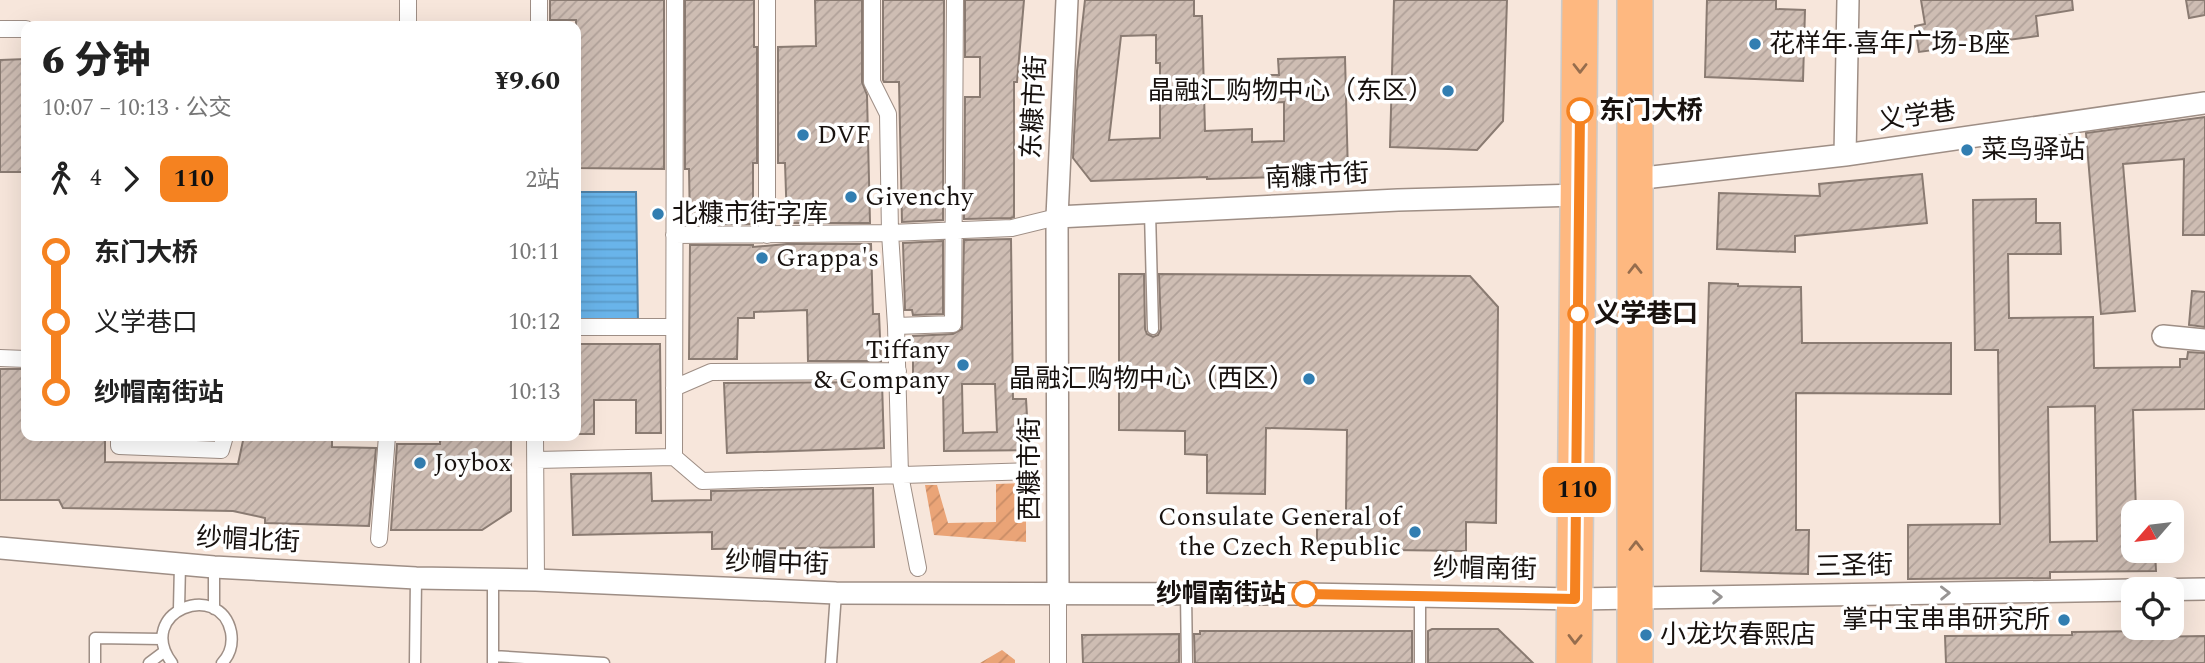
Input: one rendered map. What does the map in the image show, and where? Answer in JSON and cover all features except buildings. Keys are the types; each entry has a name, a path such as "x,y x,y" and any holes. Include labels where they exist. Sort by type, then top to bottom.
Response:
{"main road":[{"path":"1574,663 1580,0"},
{"path":"1635,0 1635,663"}],"street":[{"path":"408,0 408,21"},
{"path":"539,0 539,21"},
{"path":"674,457 675,0"},
{"path":"767,0 767,235"},
{"path":"872,0 872,82 888,114 900,475 918,568"},
{"path":"896,326 953,324 955,0"},
{"name":"东糠市街","path":"1057,217 1067,0"},
{"path":"1844,155 1848,0"},
{"path":"0,29 21,29"},
{"name":"义学巷","path":"1635,179 1844,155 2205,103"},
{"name":"南糠市街","path":"1057,217 1398,200 1580,195"},
{"path":"674,235 890,233 1012,228 1057,217"},
{"name":"西糠市街","path":"1057,217 1058,594"},
{"path":"581,327 674,327"},
{"path":"2163,336 2205,340"},
{"path":"0,358 21,359"},
{"path":"674,388 711,372 898,371"},
{"path":"120,441 120,446 221,450 224,441"},
{"path":"379,539 387,441"},
{"path":"535,441 536,580"},
{"path":"536,460 674,457 702,481 1031,471"},
{"name":"纱帽北街","path":"0,548 180,564 416,578 493,579"},
{"name":"纱帽中街","path":"493,579 835,593 1058,594"},
{"path":"2184,589 2205,589"},
{"name":"三圣街","path":"1575,599 2121,590"},
{"path":"1058,594 1058,663"},
{"name":"纱帽南街","path":"1058,594 1575,599"}],"lane":[{"path":"1150,212 1153,329"},
{"path":"180,564 180,609"},
{"path":"214,566 214,609"},
{"path":"415,663 416,578"},
{"path":"493,579 493,659 604,663"},
{"path":"831,663 835,593"},
{"path":"1186,594 1187,663"},
{"path":"1420,596 1420,663"},
{"path":"172,663 162,639 164,628 170,617 191,605 214,609 224,617 230,627 231,650 226,662"},
{"path":"94,663 95,638 162,639"},
{"path":"149,663 165,651"}],"shaded area":[{"path":"1026,483 1026,542 934,535 925,485 937,485 948,523 996,522 996,484"},
{"path":"1002,650 1015,660 1015,663 980,663"}],"water":[{"path":"581,192 636,192 638,323 581,323"}],"bus line":[{"name":"110","path":"1305,594 1575,599 1580,111"}],"place":[{"name":"花样年·喜年广场-B座","path":"1755,44"},
{"name":"晶融汇购物中心（东区）","path":"1448,91"},
{"name":"东门大桥","path":"1580,111"},
{"name":"DVF","path":"803,135"},
{"name":"菜鸟驿站","path":"1967,150"},
{"name":"Givenchy","path":"851,197"},
{"name":"北糠市街字库","path":"658,214"},
{"name":"Grappa's","path":"762,258"},
{"name":"义学巷口","path":"1578,314"},
{"name":"Tiffany & Company","path":"963,365"},
{"name":"晶融汇购物中心（西区）","path":"1309,379"},
{"name":"Joybox","path":"420,463"},
{"name":"Consulate General of the Czech Republic","path":"1415,532"},
{"name":"纱帽南街站","path":"1305,594"},
{"name":"掌中宝串串研究所","path":"2064,620"},
{"name":"小龙坎春熙店","path":"1646,635"}]}
